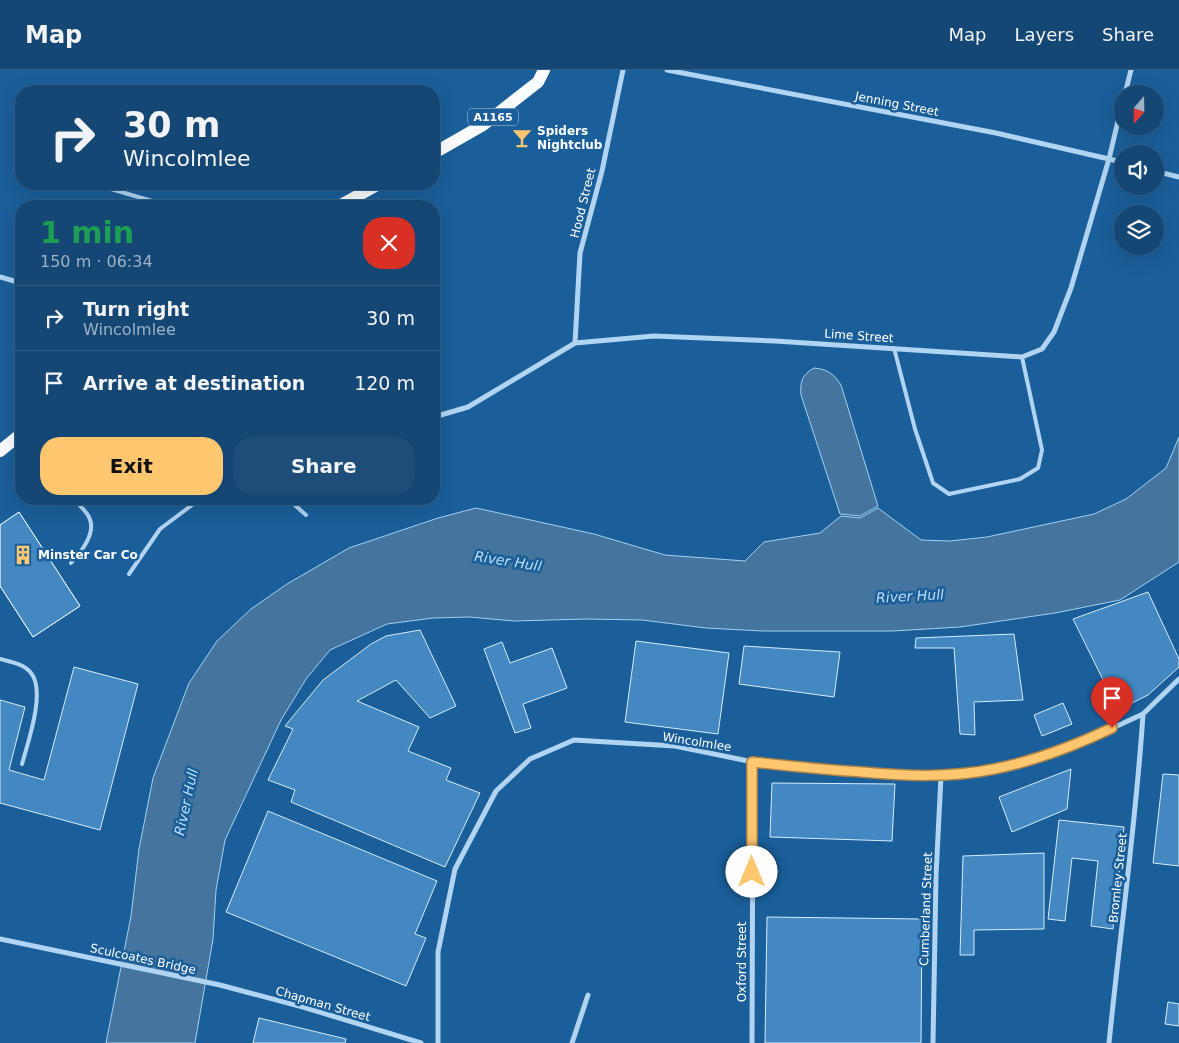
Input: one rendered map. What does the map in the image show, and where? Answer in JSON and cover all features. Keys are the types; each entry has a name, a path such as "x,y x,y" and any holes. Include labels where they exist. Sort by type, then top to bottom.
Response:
{"main road":[{"name":"A1165","path":"440,150 483,125 538,82 544,70"},
{"path":"350,200 368,190"},
{"path":"0,451 15,439"}],"street":[{"name":"Hood Street","path":"575,342 580,253 602,171 623,70"},
{"name":"Jenning Street","path":"667,70 996,133 1114,160"},
{"path":"1127,85 1131,70"},
{"path":"1022,357 1042,348 1054,332 1071,288 1115,135"},
{"path":"1164,173 1179,177"},
{"path":"0,277 15,281"},
{"name":"Lime Street","path":"440,415 468,408 575,342 654,336 775,341 1022,357"},
{"name":"Wincolmlee","path":"438,1043 438,952 455,870 496,791 530,759 574,740 675,746 752,762 810,769 912,776 941,776 994,769 1065,750 1143,714 1179,679"},
{"name":"Bromley Street","path":"1109,1043 1140,772 1143,714"},
{"name":"Oxford Street","path":"752,762 752,1043"},
{"name":"Cumberland Street","path":"932,1043 936,876 941,776"},
{"name":"Sculcoates Bridge","path":"0,939 220,986"},
{"name":"Chapman Street","path":"220,986 303,1007 420,1043"},
{"path":"572,1043 588,995"}],"lane":[{"path":"114,190 149,200"},
{"path":"894,348 915,429 933,483 949,494 1020,479 1038,468 1042,450 1022,357"},
{"path":"71,563 79,554 91,532 92,524 79,505"},
{"path":"129,574 160,529 192,505"},
{"path":"295,505 306,515"},
{"path":"0,659 23,666 32,674 37,685 38,699 22,764"}],"water":[{"path":"814,368 830,373 841,385 878,506 860,516 840,514 801,395 803,379"},
{"name":"River Hull","path":"1179,437 1179,562 1120,600 1055,613 960,627 893,631 762,631 706,628 642,620 514,621 469,617 433,618 387,624 330,650 306,679 281,720 225,840 216,890 213,939 195,1043 106,1043 131,916 139,849 153,778 189,683 217,641 251,609 287,584 349,548 438,518 476,508 594,534 665,555 745,561 764,542 820,533 841,516 860,518 878,508 921,540 950,541 987,537 1094,514 1126,499 1166,468"}],"building":[{"name":"Minster Car Co","path":"19,512 80,606 33,637 0,586 0,525"},
{"name":"Minster Car Co","path":"19,512 80,606 33,637 0,586 0,525"},
{"path":"1148,592 1179,659 1179,667 1148,695 1118,710 1073,619"},
{"path":"420,630 456,706 430,718 396,680 357,701 419,727 408,751 451,768 446,780 480,793 445,867 291,802 295,790 268,780 293,729 285,726 323,680 371,644 386,636"},
{"path":"1014,634 1023,700 974,702 975,735 960,734 954,648 915,648 916,638"},
{"path":"636,641 729,653 718,734 625,722"},
{"path":"502,642 510,663 552,648 567,688 523,704 531,728 515,733 484,649"},
{"path":"744,646 840,652 834,697 739,684"},
{"path":"74,667 138,684 100,830 0,803 0,700 25,707 9,770 44,780"},
{"path":"1063,703 1072,724 1042,736 1034,715"},
{"path":"1071,769 1067,809 1012,832 999,797"},
{"path":"1163,774 1179,775 1179,866 1153,863"},
{"path":"772,783 895,784 892,841 770,837"},
{"path":"268,811 437,881 415,934 426,938 406,986 226,912"},
{"path":"1059,820 1124,827 1113,929 1091,926 1098,861 1072,858 1065,921 1048,919"},
{"path":"1044,853 1044,929 974,930 974,955 960,955 963,856"},
{"path":"767,917 922,919 921,1043 765,1043"},
{"path":"1168,1002 1179,1004 1179,1026 1165,1024"},
{"path":"259,1018 346,1039 345,1043 253,1043"}],"place":[{"name":"Spiders Nightclub","path":"522,138"},
{"name":"Minster Car Co","path":"23,555"}],"route":[{"path":"752,872 752,762 801,768 912,776 941,776 994,769 1065,750 1112,728"}]}
